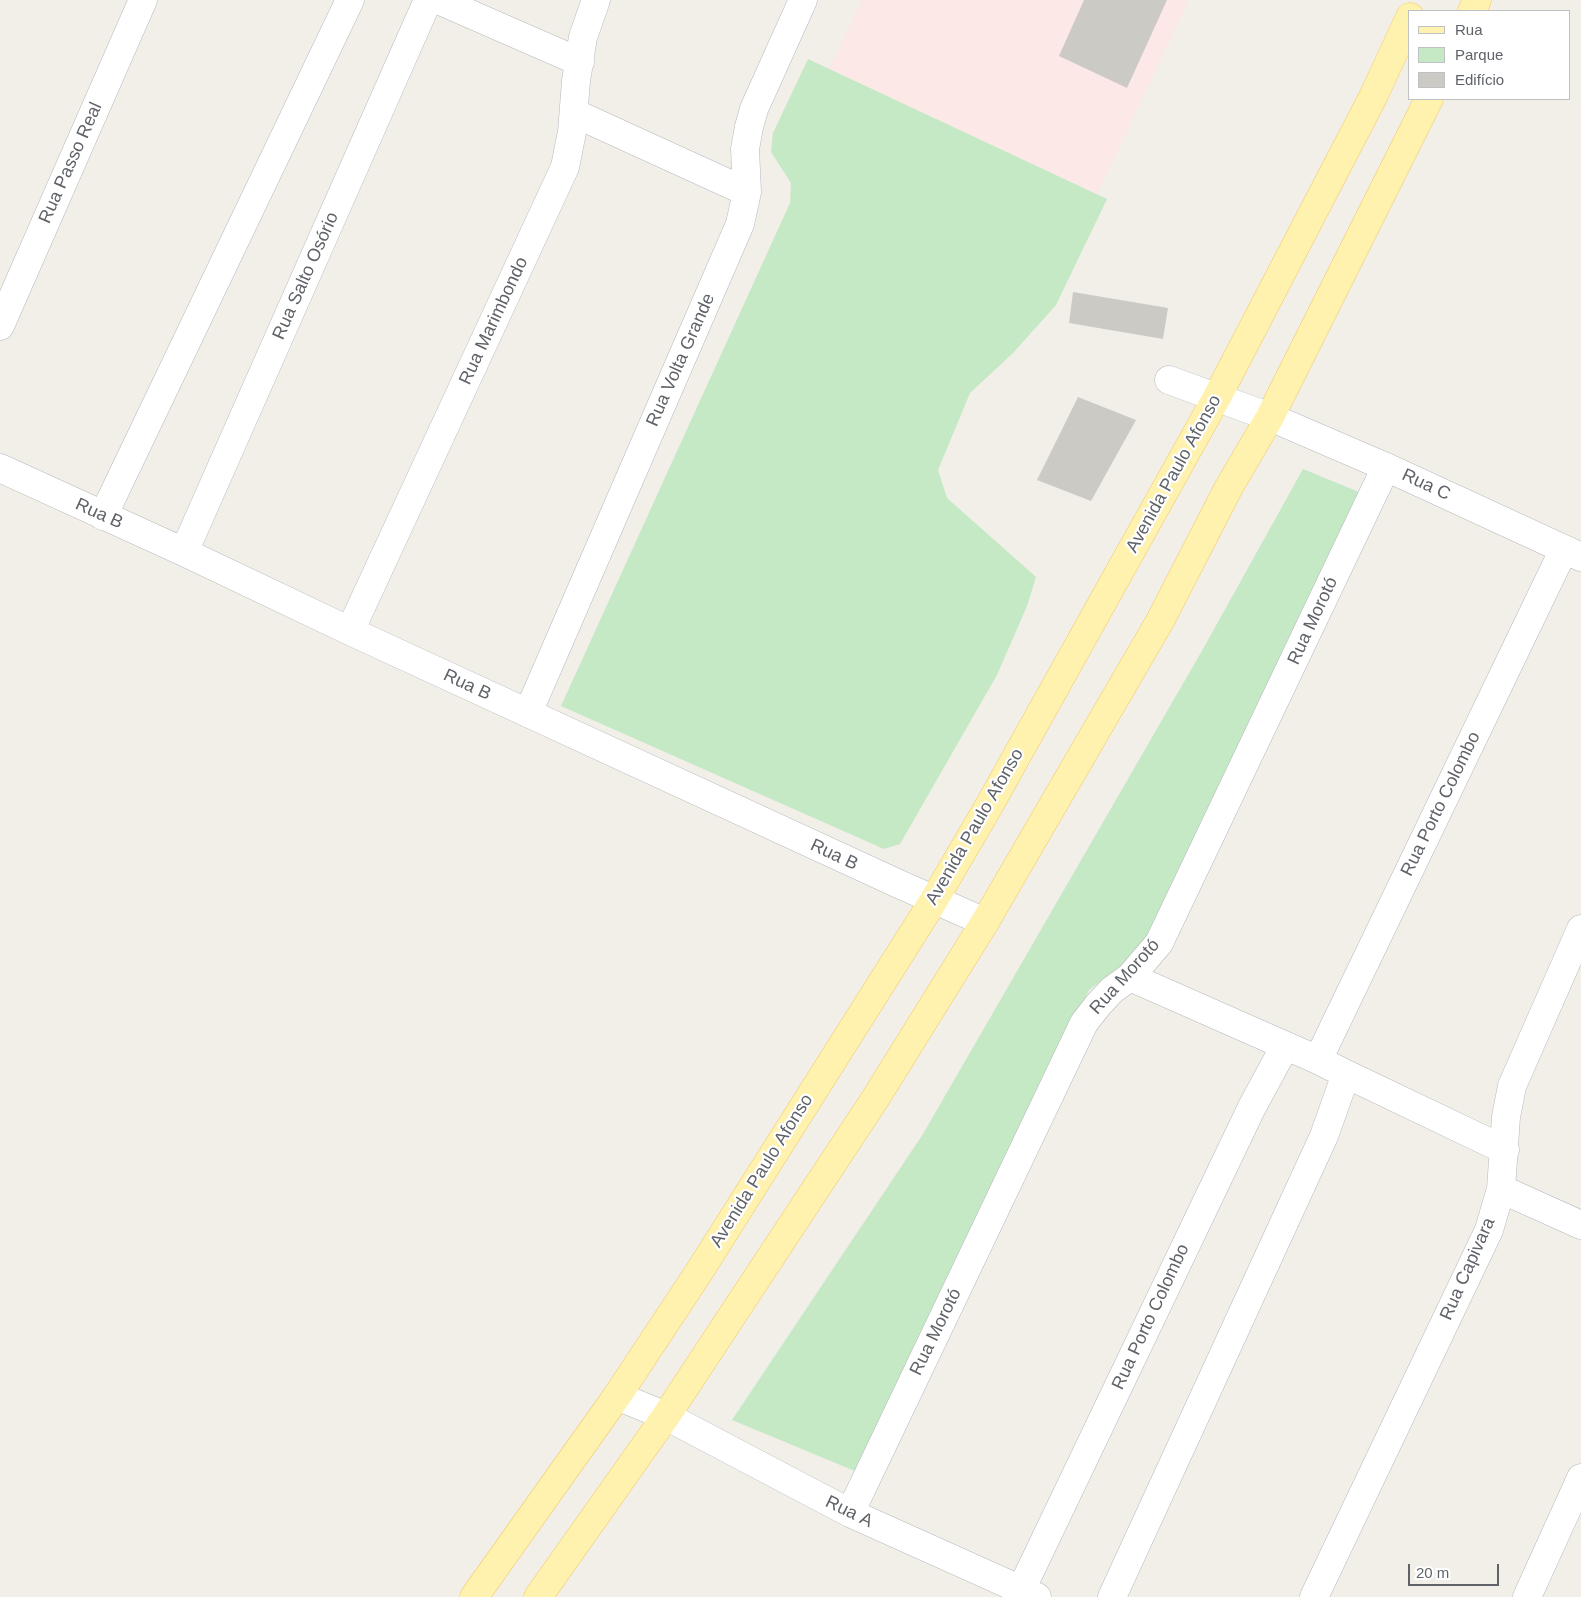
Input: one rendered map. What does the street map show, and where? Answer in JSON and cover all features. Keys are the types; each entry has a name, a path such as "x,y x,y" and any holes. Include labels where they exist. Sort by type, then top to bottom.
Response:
{"main road":[{"name":"Avenida Paulo Afonso","path":"474,1597 617,1396 699,1272 934,900 990,804 1216,397 1373,97 1408,21"},
{"path":"538,1597 666,1416 875,1099 985,922 1160,621 1229,488 1270,417 1428,100"}],"street":[{"name":"Rua Passo Real","path":"0,326 143,0"},
{"path":"103,516 350,0"},
{"name":"Rua Salto Osório","path":"184,552 428,0"},
{"path":"438,0 580,62"},
{"name":"Rua Marimbondo","path":"350,631 565,167 572,132 576,81 583,37 596,0"},
{"name":"Rua Volta Grande","path":"528,713 740,224 747,192 745,149 754,109 803,0"},
{"path":"574,113 747,192"},
{"name":"Rua C","path":"1169,380 1270,417 1386,467 1572,553"},
{"name":"Rua Morotó","path":"850,1513 1084,1022 1112,990 1130,977 1159,943 1386,467"},
{"name":"Rua B","path":"0,468 184,552 350,631 985,922"},
{"name":"Rua Porto Colombo","path":"1318,1060 1572,553"},
{"name":"Rua Capivara","path":"1314,1597 1489,1230 1501,1188 1506,1117 1512,1086 1581,928"},
{"path":"1130,977 1318,1060 1505,1150"},
{"name":"Rua Porto Colombo","path":"1029,1593 1252,1107 1285,1046"},
{"path":"1112,1597 1324,1136 1346,1074"},
{"path":"1501,1188 1581,1225"},
{"name":"Rua A","path":"617,1396 666,1416 850,1513 1029,1593"},
{"path":"1527,1597 1581,1478"}],"shaded area":[{"path":"862,0 1189,0 1097,194 829,69"}],"green space":[{"path":"808,59 1107,199 1056,305 1013,353 970,393 938,470 947,498 1036,577 1027,606 997,675 900,844 884,849 561,706 790,203 791,183 771,152 773,133"},
{"path":"1303,469 1359,492 1149,953 1117,969 1089,990 862,1474 732,1420 923,1134 1203,649"}],"building":[{"path":"1084,0 1167,0 1127,88 1059,56"},
{"path":"1073,292 1168,308 1163,339 1069,323"},
{"path":"1078,397 1136,420 1091,501 1037,480"}]}
